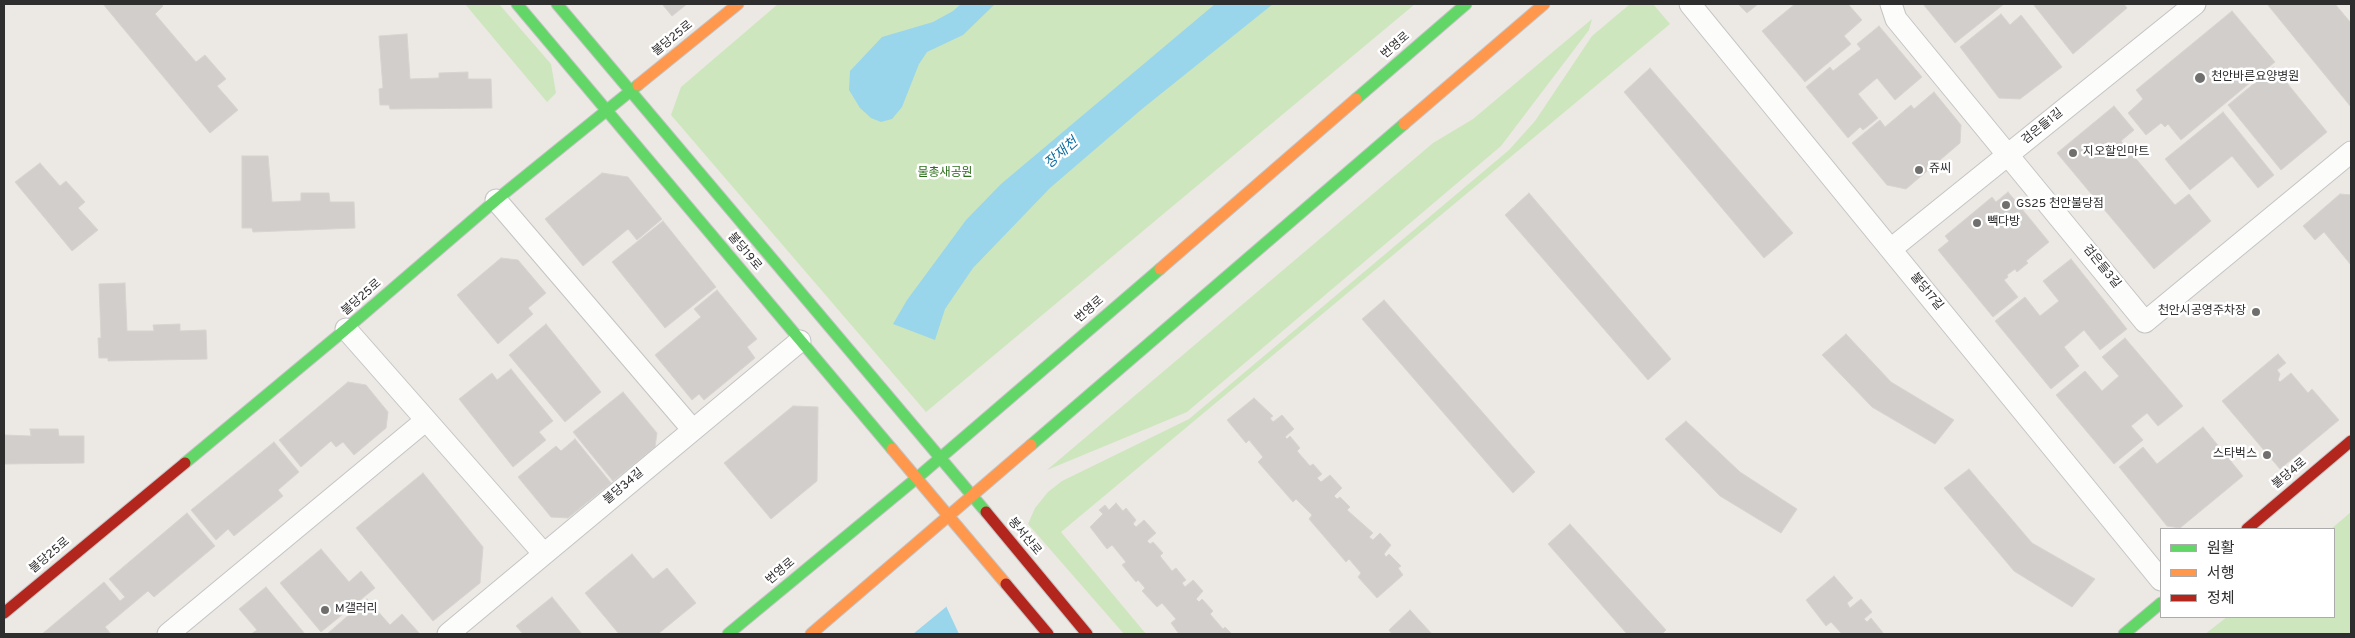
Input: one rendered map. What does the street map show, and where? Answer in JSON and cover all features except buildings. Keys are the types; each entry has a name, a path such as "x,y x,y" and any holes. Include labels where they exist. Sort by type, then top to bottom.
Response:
{"street":[{"name":"불당19로","path":"517,4 950,517"},
{"name":"불당19로","path":"557,4 940,457"},
{"name":"불당25로","path":"4,613 346,330 496,200 738,4"},
{"name":"번영로","path":"728,634 918,477 1466,4"},
{"path":"811,634 950,517 972,496 1544,4"},
{"name":"불당17길","path":"1690,4 2160,579"},
{"name":"검은들3길","path":"1890,4 1896,19 2145,322 2351,152"},
{"name":"검은들1길","path":"1891,249 2195,4"},
{"path":"496,200 693,430"},
{"path":"346,330 544,554"},
{"name":"불당34길","path":"448,634 800,340"},
{"path":"168,634 425,421"},
{"name":"불당4로","path":"2248,528 2351,441"},
{"name":"봉서산로","path":"940,457 1087,634"},
{"path":"950,517 1048,634"},
{"path":"2124,634 2160,604"}],"green space":[{"path":"465,4 499,4 551,64 556,93 547,102"},
{"name":"물총새공원","path":"778,4 1415,4 926,412 671,115 681,87"},
{"path":"1630,4 1653,4 1670,24 1061,532 1146,634 1124,634 1028,524 1035,508 1048,492 1062,481 1189,419 1509,150 1535,121 1592,36"},
{"path":"1592,19 1589,30 1501,146 1187,412 1047,470 1433,143 1473,119"},
{"path":"2351,512 2351,634 2205,634 2226,618 2335,618 2335,528 2332,528"}],"water":[{"path":"961,4 995,4 963,35 927,52 919,64 902,107 892,119 881,122 871,118 860,108 849,90 850,71 882,37 933,22 953,11"},
{"name":"장재천","path":"1215,4 1273,4 1142,109 1050,188 973,268 945,309 935,340 893,324 907,300 966,220 1001,184"},
{"path":"946,607 959,634 913,634"}],"traffic: fast":[{"path":"517,4 892,449"},
{"path":"557,4 986,512"},
{"path":"1356,99 1466,4"},
{"path":"185,463 346,329 496,200 638,85"},
{"path":"1031,445 1404,124"},
{"path":"728,634 918,477 1160,269"},
{"path":"2124,634 2160,604"}],"traffic: slow":[{"path":"638,85 738,4"},
{"path":"1404,124 1544,4"},
{"path":"1160,269 1356,99"},
{"path":"811,634 1031,445"},
{"path":"892,449 1006,584"}],"traffic: jam":[{"path":"2248,528 2351,441"},
{"path":"4,613 185,463"},
{"path":"986,512 1087,634"},
{"path":"1006,584 1048,634"}],"place":[{"name":"천안바른요양병원","path":"2200,78"},
{"name":"지오할인마트","path":"2073,153"},
{"name":"쥬씨","path":"1919,170"},
{"name":"GS25 천안불당점","path":"2006,205"},
{"name":"빽다방","path":"1977,223"},
{"name":"천안시공영주차장","path":"2256,312"},
{"name":"스타벅스","path":"2267,455"},
{"name":"M갤러리","path":"325,610"}]}
